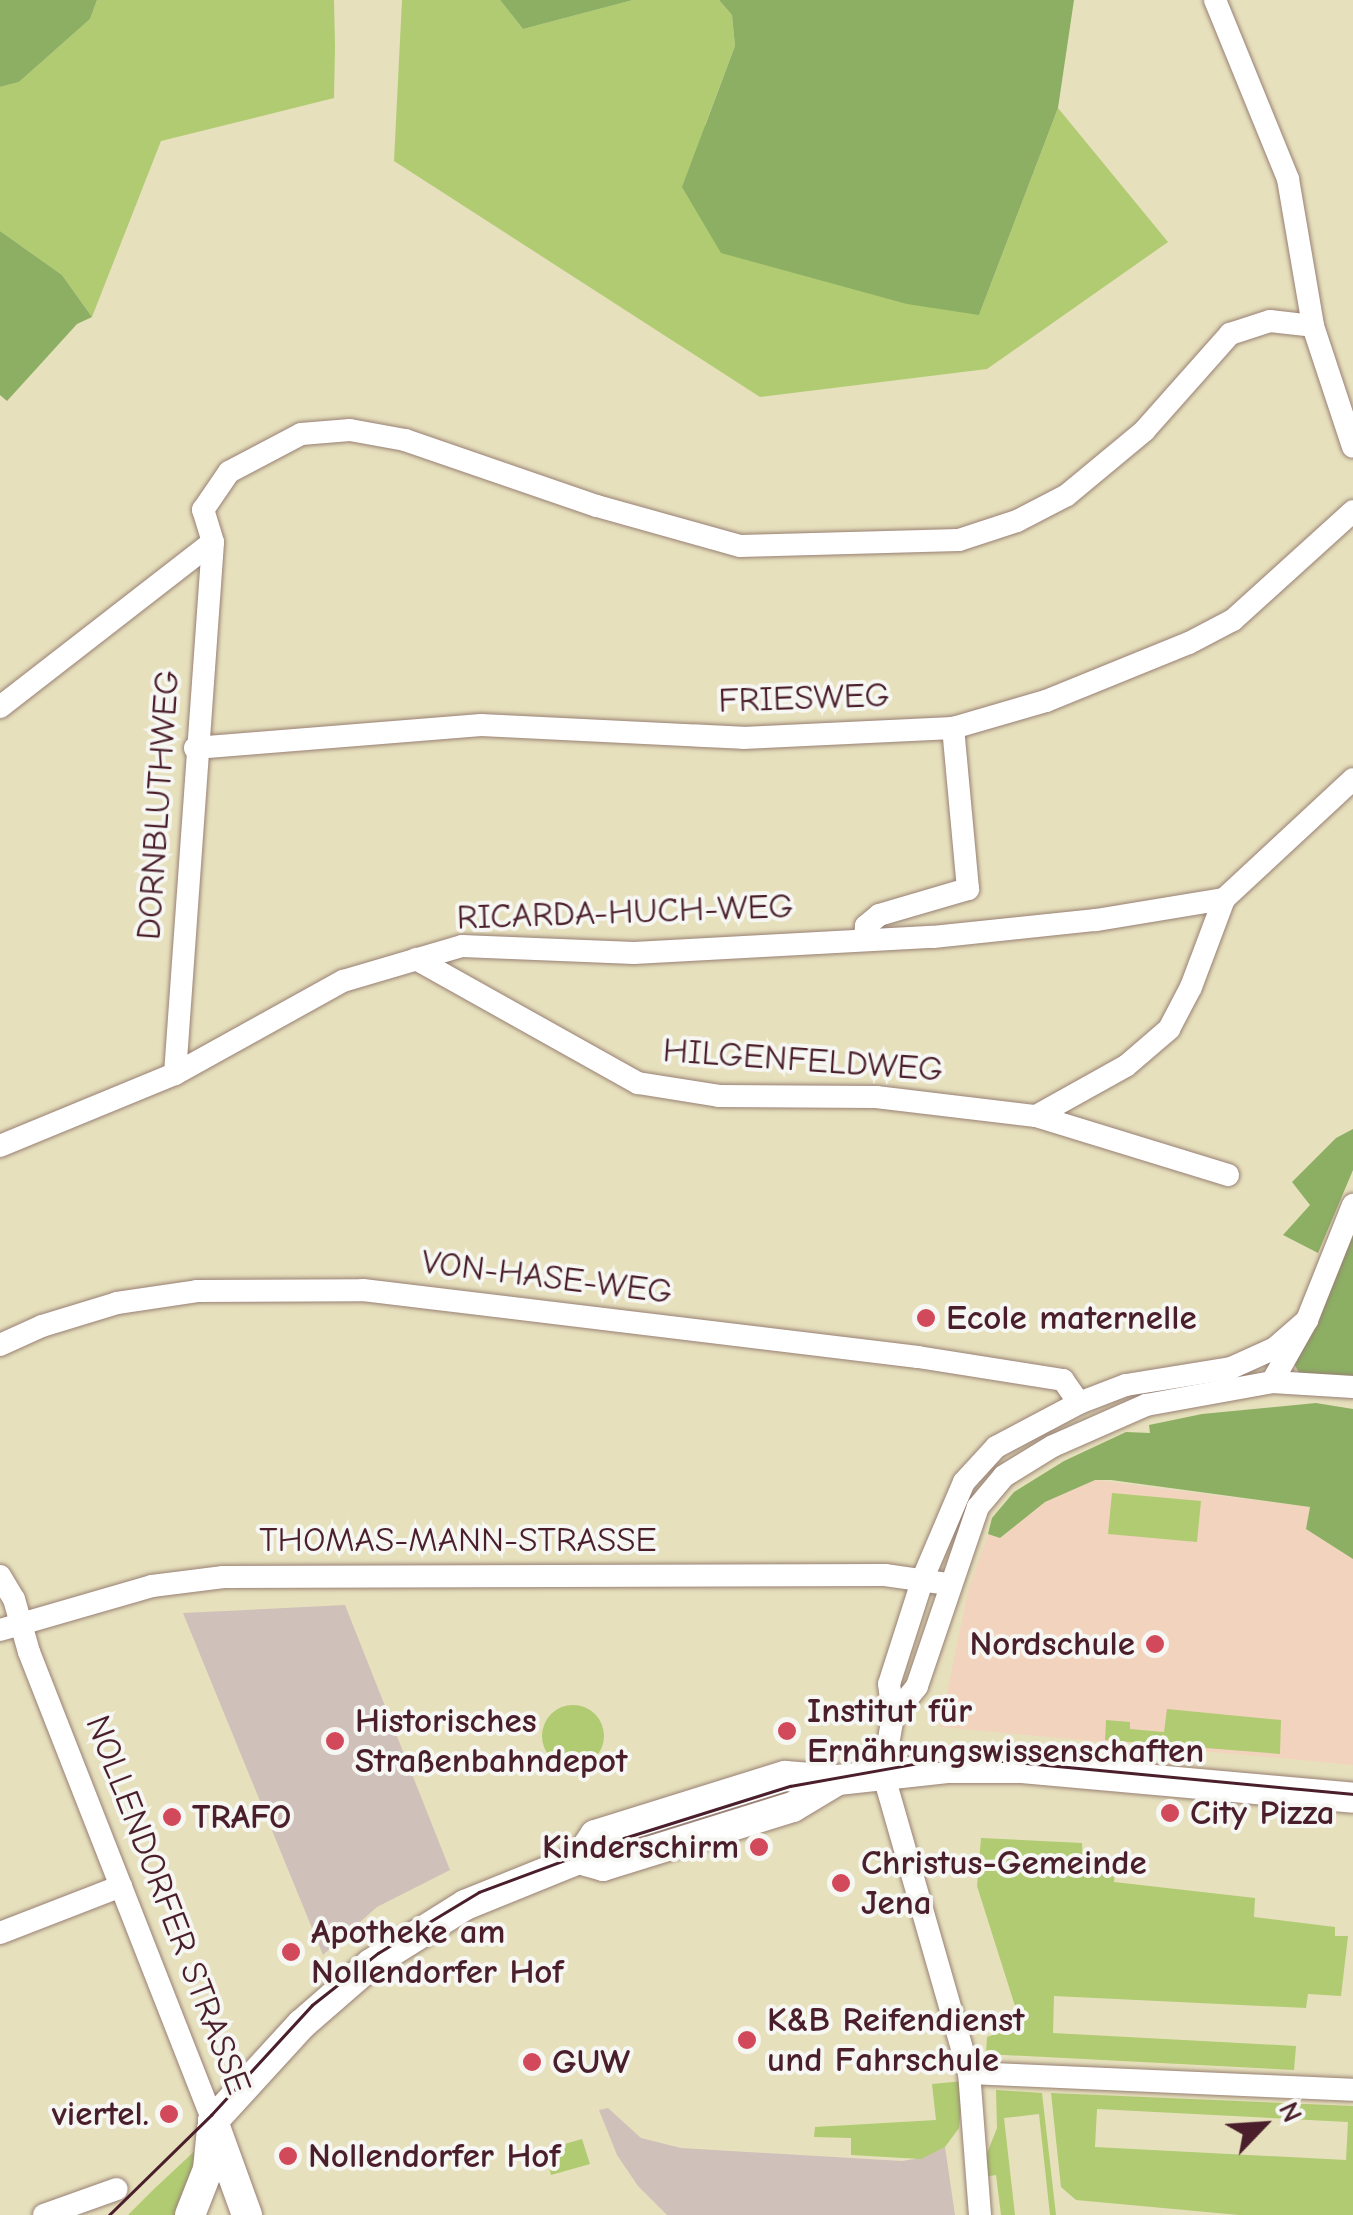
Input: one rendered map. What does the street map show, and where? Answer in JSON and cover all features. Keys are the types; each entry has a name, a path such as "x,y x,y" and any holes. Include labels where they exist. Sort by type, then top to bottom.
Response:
{"street":[{"path":"1215,0 1288,179 1313,326 1353,447"},
{"name":"DORNBLUTHWEG","path":"175,1074 195,748 213,542 203,510 229,472 301,434 350,430 406,440 597,506 740,546 959,540 1017,521 1067,495 1144,431 1230,334 1270,321 1313,326"},
{"name":"FRIESWEG","path":"195,748 481,725 743,738 952,728 1046,700 1188,643 1234,620 1353,511"},
{"path":"0,707 213,542"},
{"path":"865,938 866,926 879,915 968,889 952,728"},
{"path":"1036,1116 1126,1066 1169,1029 1191,986 1224,899 1353,779"},
{"name":"RICARDA-HUCH-WEG","path":"0,1146 175,1074 342,980 462,946 634,952 934,937 1076,922 1224,899"},
{"name":"HILGENFELDWEG","path":"416,960 638,1083 719,1096 876,1098 1036,1116 1228,1175"},
{"path":"1272,1382 1306,1320 1353,1205"},
{"name":"VON-HASE-WEG","path":"0,1345 42,1326 117,1303 196,1292 363,1290 918,1357 1063,1380 1079,1402"},
{"path":"980,2215 968,2073 883,1773 893,1716 889,1684 924,1578 964,1482 996,1447 1079,1402 1126,1386 1231,1368 1275,1348 1306,1320"},
{"path":"893,1716 917,1686 948,1584 978,1507 1004,1476 1053,1446 1146,1406 1272,1382 1353,1388"},
{"path":"0,1576 14,1599 10,1626"},
{"name":"THOMAS-MANN-STRASSE","path":"10,1626 152,1586 223,1576 924,1578 948,1584"},
{"name":"NOLLENDORFER STRASSE","path":"10,1626 121,1886 247,2215"},
{"path":"190,2215 208,2169 213,2121 302,2024 371,1964 466,1905 579,1858 595,1835 784,1776 838,1780 883,1773 1020,1768 1353,1798"},
{"path":"0,1933 121,1886"},
{"path":"968,2073 1353,2090"},
{"path":"44,2215 117,2188"}],"shaded area":[{"name":"Nordschule","path":"1095,1480 1310,1507 1307,1529 1353,1559 1353,1765 940,1727 968,1591 988,1534 1000,1538 1045,1502"},
{"path":"345,1605 450,1870 377,1907 323,1955 183,1613"},
{"path":"608,2108 641,2138 681,2148 902,2161 921,2158 945,2147 955,2215 667,2215 638,2186 617,2155 599,2110"}],"green space":[{"path":"0,0 97,0 90,19 19,82 0,87"},
{"path":"97,0 334,0 335,47 334,98 161,141 92,317 62,275 0,231 0,87 19,82 90,19"},
{"path":"402,0 500,0 523,29 633,0 719,0 732,15 735,46 705,125 979,315 1058,108 1168,242 987,369 760,397 394,161"},
{"path":"500,0 633,0 523,29"},
{"path":"719,0 1074,0 1058,108 979,315 907,304 721,253 682,187 735,46 732,15"},
{"path":"0,231 62,275 92,317 77,324 7,401 0,395"},
{"path":"1353,1129 1353,1170 1318,1253 1283,1235 1310,1205 1292,1182 1336,1138"},
{"path":"1353,1227 1353,1381 1299,1373 1294,1364 1317,1326"},
{"path":"1316,1403 1353,1409 1353,1559 1306,1529 1310,1507 1111,1480 1095,1480 1045,1502 1000,1538 988,1534 992,1518 1014,1492 1064,1461 1126,1432 1150,1433 1149,1425 1202,1414"},
{"path":"1112,1493 1201,1501 1197,1542 1108,1534"},
{"path":"573,1705 595,1714 604,1736 595,1758 573,1767 551,1758 542,1736 551,1714"},
{"path":"1167,1709 1281,1720 1280,1754 1105,1740 1106,1720 1130,1722 1130,1729 1164,1732"},
{"path":"981,1838 1082,1843 1083,1865 1110,1865 1110,1860 1116,1860 1114,1882 1255,1898 1254,1917 1335,1927 1335,1936 1348,1936 1341,1996 1308,1994 1306,2008 1054,1996 1053,2033 1296,2046 1294,2070 986,2054 987,2037 1021,2025 977,1886"},
{"path":"964,2081 959,2128 945,2147 921,2159 851,2155 851,2138 814,2137 815,2127 936,2120 932,2084"},
{"path":"996,2090 1042,2093 1056,2215 1050,2215 1039,2114 1004,2118 1015,2215 1001,2215 996,2175 983,2177 982,2166 997,2128"},
{"path":"1051,2093 1353,2106 1353,2215 1239,2215 1076,2200 1061,2187","holes":["1097,2109 1348,2122 1346,2160 1095,2147"]},
{"path":"582,2139 590,2164 551,2175 544,2150"},
{"path":"200,2146 180,2215 128,2215 154,2189"}],"tram line":[{"path":"109,2215 211,2115 312,2005 378,1953 479,1892 624,1838 790,1786 925,1762 1015,1762 1353,1794"}],"place":[{"name":"Ecole maternelle","path":"926,1318"},
{"name":"Nordschule","path":"1155,1644"},
{"name":"Institut für Ernährungswissenschaften","path":"787,1731"},
{"name":"Historisches Straßenbahndepot","path":"335,1741"},
{"name":"City Pizza","path":"1170,1813"},
{"name":"TRAFO","path":"172,1817"},
{"name":"Kinderschirm","path":"759,1847"},
{"name":"Christus-Gemeinde Jena","path":"841,1883"},
{"name":"Apotheke am Nollendorfer Hof","path":"291,1952"},
{"name":"K&B Reifendienst und Fahrschule","path":"747,2040"},
{"name":"GUW","path":"532,2062"},
{"name":"viertel.","path":"169,2114"},
{"name":"Nollendorfer Hof","path":"288,2156"}]}
